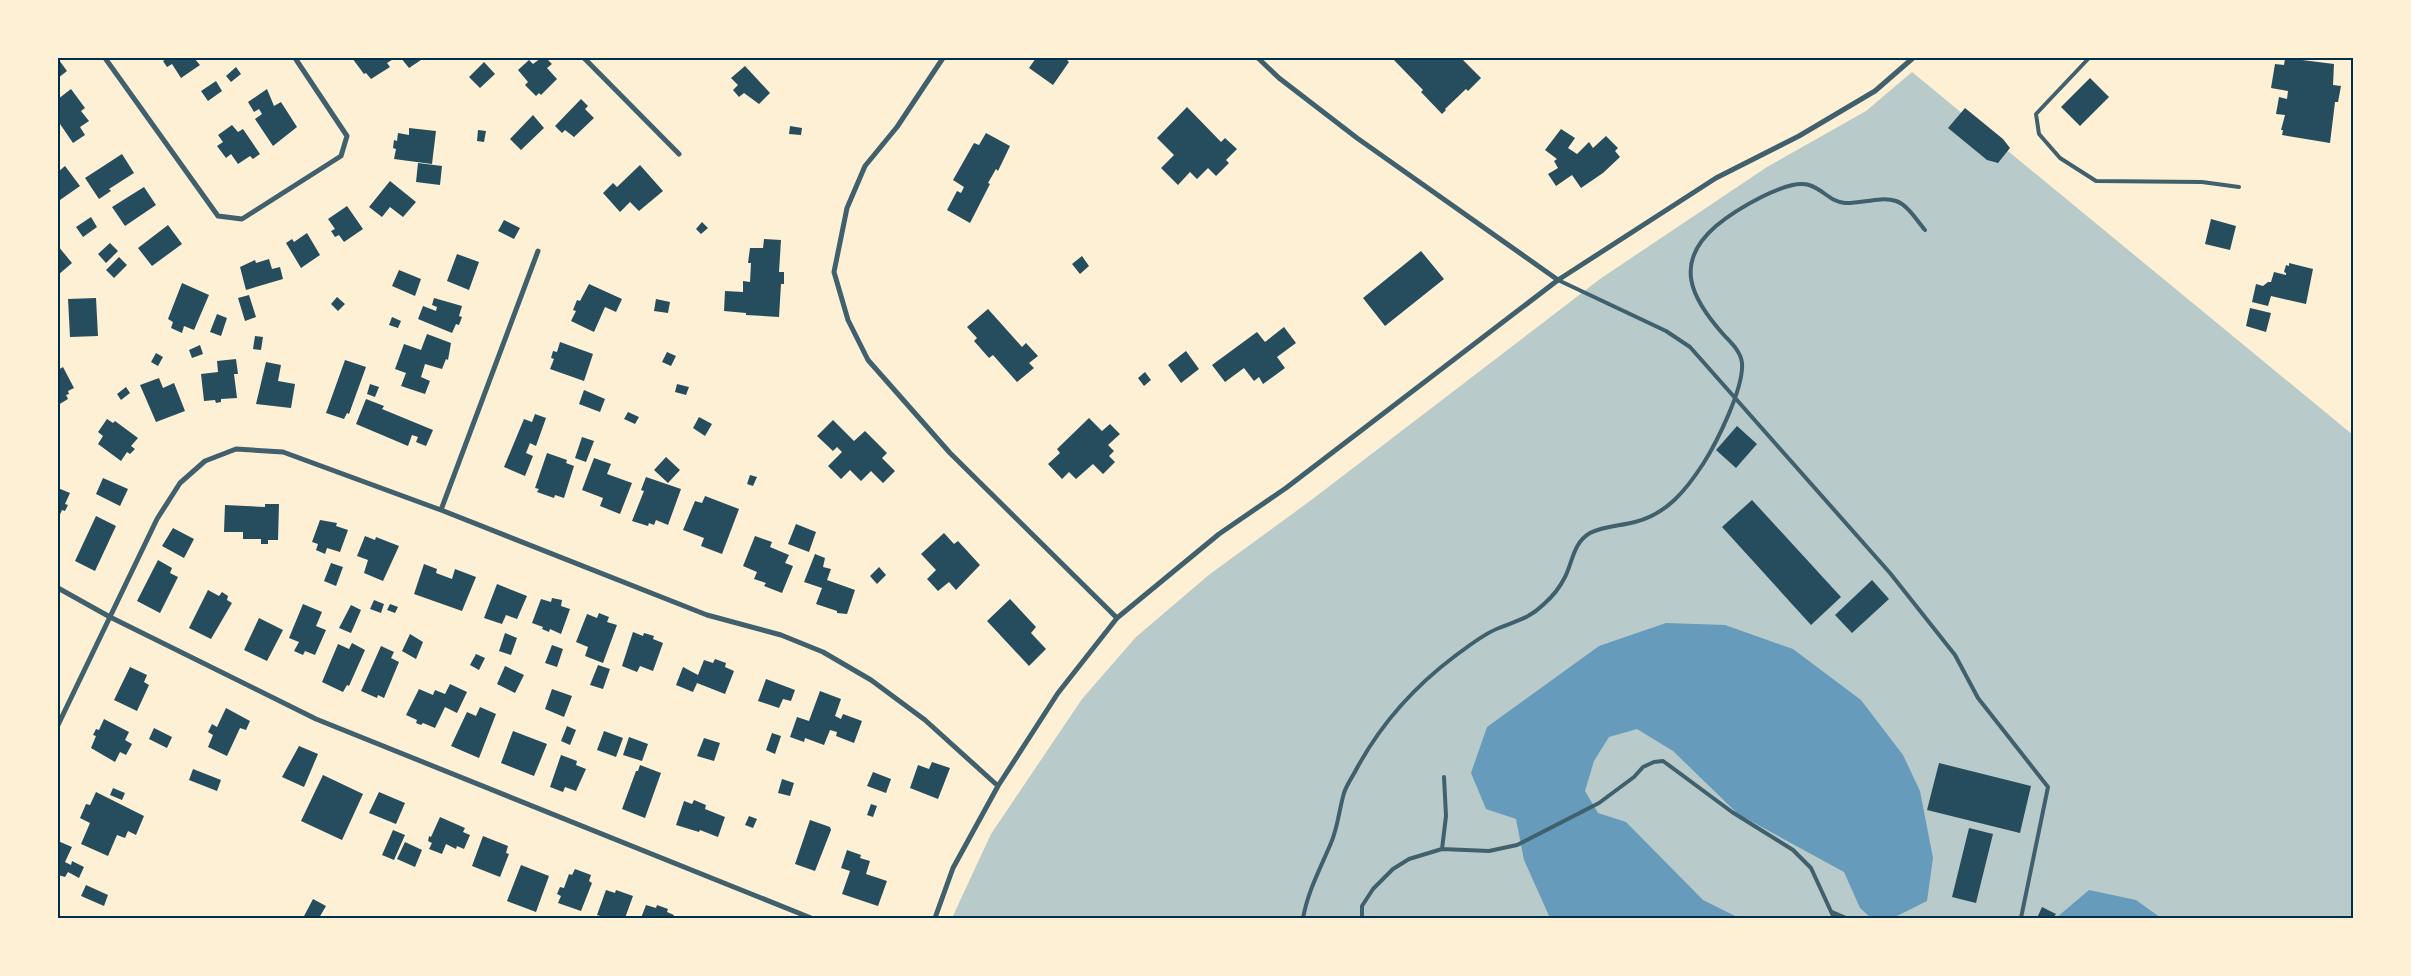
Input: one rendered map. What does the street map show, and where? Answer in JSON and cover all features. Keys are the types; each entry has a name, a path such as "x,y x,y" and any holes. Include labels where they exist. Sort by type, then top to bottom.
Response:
{"street":[{"path":"105,58 218,216 242,219 341,156 347,136 295,58"},
{"path":"584,58 679,154"},
{"path":"944,58 897,127 865,166 847,208 834,272 848,320 868,360 950,453 1117,618"},
{"path":"1258,58 1279,78 1357,138 1558,280"},
{"path":"935,918 953,868 998,786 1058,693 1117,618 1219,534 1286,488 1558,280 1716,178 1799,136 1875,91 1913,58"},
{"path":"441,510 538,251"},
{"path":"58,725 157,519 180,483 206,461 236,449 282,452 441,510 707,615 781,635 823,652 871,680 910,709 998,786"},
{"path":"58,588 110,617 316,719 811,918"}],"lane":[{"path":"2089,58 2036,114 2039,134 2060,158 2096,181 2202,182 2240,187"},
{"path":"1303,918 1306,902 1337,827 1344,792 1386,721 1454,658 1497,628 1523,620 1548,601 1563,580 1576,547 1581,540 1591,533 1636,522 1672,503 1686,489 1704,462 1726,423 1742,363 1739,353 1704,314 1697,300 1691,282 1693,259 1698,246 1719,224 1765,196 1796,184 1810,185 1835,202 1896,201 1907,209 1925,230"},
{"path":"1558,280 1680,338 1735,395 1804,477 1853,529 1956,655 1978,698 2048,787 2020,918"},
{"path":"1362,918 1362,906 1373,889 1393,869 1409,859 1442,849 1489,851 1517,845 1599,803 1643,767 1654,762 1663,761 1732,812 1793,850 1811,868 1834,918"},
{"path":"1442,849 1446,816 1444,777"},
{"path":"1832,912 1846,918"}],"shaded area":[{"path":"1912,72 2353,435 2353,918 952,918 991,834 1082,699 1136,637 1210,574 1310,501 1600,279 1767,167 1866,111"}],"water":[{"path":"1666,623 1725,625 1793,649 1861,700 1903,755 1920,791 1933,858 1927,901 1893,918 1871,918 1860,908 1844,872 1738,814 1673,751 1637,729 1609,737 1594,761 1585,791 1598,813 1626,822 1703,900 1739,918 1550,918 1524,860 1516,819 1486,809 1471,773 1487,727 1599,646"},
{"path":"2089,890 2136,900 2161,918 2056,918"}],"building":[{"path":"168,58 194,58 200,65 181,78 172,64 167,67 163,61"},
{"path":"352,58 395,58 387,63 390,67 371,79 366,73 364,74"},
{"path":"401,58 424,58 409,68"},
{"path":"541,58 546,58 552,64 547,68 557,79 541,95 539,93 536,96 525,85 528,82 518,70 529,60 533,64"},
{"path":"1036,58 1068,58 1069,62 1053,85 1029,68"},
{"path":"1392,58 1461,58 1481,78 1468,91 1466,89 1442,114 1421,92 1423,90"},
{"path":"2285,58 2334,64 2333,85 2341,86 2338,102 2335,102 2330,143 2282,135 2283,130 2281,130 2285,115 2276,114 2279,97 2287,99 2288,91 2271,88 2275,64 2284,65"},
{"path":"58,61 67,71 58,78"},
{"path":"484,62 495,74 480,88 469,77"},
{"path":"745,66 770,93 759,104 744,93 739,97 733,90 738,85 731,78"},
{"path":"236,67 241,74 231,82 226,76"},
{"path":"2090,78 2109,97 2080,126 2061,107"},
{"path":"216,81 222,91 208,101 201,91"},
{"path":"71,89 85,108 81,111 89,121 80,127 85,135 73,143 58,121 58,99"},
{"path":"267,89 274,106 281,102 297,127 273,146 255,119 262,114 259,109 254,112 248,102"},
{"path":"581,99 588,106 585,109 594,118 574,137 565,130 562,133 555,126"},
{"path":"1187,107 1221,142 1225,138 1237,149 1226,160 1229,163 1216,176 1208,168 1197,179 1190,172 1178,185 1161,168 1174,155 1157,138"},
{"path":"1965,108 2003,139 2010,148 1998,163 1987,160 1948,128"},
{"path":"533,115 544,128 521,150 510,139"},
{"path":"232,125 238,132 243,129 260,154 253,159 250,156 238,164 231,154 226,158 217,146 223,142 218,135"},
{"path":"790,126 802,128 801,135 789,134"},
{"path":"409,128 436,131 432,164 394,159 396,149 393,148 394,140 397,141 398,133 409,135"},
{"path":"1561,129 1575,138 1568,148 1577,154 1589,142 1593,148 1606,136 1618,148 1615,151 1620,157 1603,173 1581,188 1572,175 1556,186 1548,174 1558,168 1554,161 1557,159 1545,150"},
{"path":"478,130 486,131 484,142 477,141"},
{"path":"986,133 1010,146 998,171 996,169 988,183 990,184 970,223 947,210 957,191 961,193 964,187 953,180 974,143 979,145"},
{"path":"122,154 134,173 109,189 111,191 99,199 85,178"},
{"path":"418,163 442,166 440,185 416,182"},
{"path":"640,165 663,191 639,211 630,202 620,212 603,193 613,183 617,187"},
{"path":"65,166 80,186 60,200 58,197 58,172"},
{"path":"390,181 416,202 403,217 390,207 382,217 369,207"},
{"path":"144,187 156,205 125,226 112,207"},
{"path":"347,206 363,229 344,242 339,235 335,237 331,231 335,229 328,219"},
{"path":"91,217 97,227 83,237 76,227"},
{"path":"2211,219 2236,226 2230,250 2205,244"},
{"path":"504,220 520,228 514,239 498,231"},
{"path":"702,222 708,228 701,234 696,229"},
{"path":"168,225 182,244 152,266 138,248"},
{"path":"307,233 320,255 301,268 286,243 292,239 294,242"},
{"path":"764,239 781,240 779,272 784,272 784,284 781,284 779,317 746,315 746,313 724,311 725,291 743,292 743,281 750,282 751,263 748,263 750,248 763,248"},
{"path":"110,243 118,251 106,263 98,254"},
{"path":"58,246 72,263 58,275"},
{"path":"1421,251 1444,279 1385,326 1363,298"},
{"path":"457,254 479,262 469,290 447,281"},
{"path":"1082,256 1089,266 1080,274 1072,264"},
{"path":"119,257 127,265 114,278 106,270"},
{"path":"269,259 272,269 280,267 283,279 246,290 240,267 255,260 256,263"},
{"path":"2289,263 2313,269 2306,304 2271,296 2268,306 2252,302 2256,284 2263,286 2271,282 2274,272 2286,275 2284,272 2286,265 2289,266"},
{"path":"399,270 421,279 415,296 392,286"},
{"path":"182,283 209,295 194,330 184,326 182,333 171,328 173,322 168,319"},
{"path":"589,284 622,299 616,312 605,307 594,332 571,321 576,311 573,310 577,300 580,301"},
{"path":"249,295 256,317 245,321 238,298"},
{"path":"337,297 345,304 338,311 331,304"},
{"path":"96,298 98,336 70,337 68,299"},
{"path":"434,298 462,306 459,316 462,317 459,325 456,324 452,333 418,319 423,306 436,311 437,307 432,305"},
{"path":"656,299 670,302 668,313 654,311"},
{"path":"2250,308 2271,313 2266,332 2246,326"},
{"path":"988,309 1022,347 1026,343 1038,356 1029,363 1034,368 1017,382 993,355 989,358 974,341 977,338 967,327"},
{"path":"217,314 227,318 221,336 210,332"},
{"path":"392,317 401,321 398,328 389,325"},
{"path":"1284,327 1296,343 1277,357 1285,368 1263,384 1259,377 1254,381 1244,368 1225,382 1212,365 1257,332 1265,342"},
{"path":"427,334 451,343 448,360 446,359 442,369 425,364 421,377 430,381 425,394 401,386 406,373 395,369 404,344 421,350"},
{"path":"255,336 263,337 261,350 253,349"},
{"path":"560,342 593,354 584,381 550,369 554,359 551,358 553,351 557,352"},
{"path":"200,345 203,354 192,358 189,350"},
{"path":"1186,351 1199,369 1181,383 1168,365"},
{"path":"667,352 676,356 671,366 662,362"},
{"path":"156,353 163,357 158,366 151,362"},
{"path":"236,359 238,374 234,374 237,398 221,399 221,402 216,403 215,400 204,401 201,374 218,372 217,361"},
{"path":"345,360 366,367 349,414 347,413 344,419 326,413"},
{"path":"266,362 281,365 278,381 295,384 291,408 256,404"},
{"path":"63,367 74,388 68,391 69,394 66,395 68,399 58,405 58,370"},
{"path":"1145,372 1151,380 1144,386 1138,378"},
{"path":"159,378 163,388 174,383 185,411 156,422 140,385"},
{"path":"370,384 379,387 375,397 367,394"},
{"path":"677,384 689,387 686,395 675,392"},
{"path":"126,387 130,393 121,400 117,394"},
{"path":"584,390 605,399 600,412 579,404"},
{"path":"366,399 384,406 382,409 433,430 426,446 416,442 418,437 412,435 408,446 356,424"},
{"path":"628,412 639,417 635,424 624,419"},
{"path":"535,414 546,418 536,446 530,443 526,453 533,456 525,476 504,467 524,419 532,422"},
{"path":"699,417 712,424 705,436 693,428"},
{"path":"1089,418 1102,431 1110,424 1120,434 1108,445 1114,451 1109,456 1115,462 1103,474 1093,464 1076,479 1069,472 1062,479 1048,464 1060,453 1057,449"},
{"path":"107,419 113,423 115,421 138,438 131,446 135,449 130,454 127,452 121,461 98,444 103,436 98,432"},
{"path":"833,420 854,441 865,431 887,453 882,458 895,471 883,483 871,471 861,481 850,470 841,479 828,466 842,452 837,447 833,451 817,436"},
{"path":"1737,426 1757,444 1736,468 1716,450"},
{"path":"582,437 594,441 586,462 575,458"},
{"path":"547,453 567,460 566,463 574,466 564,498 555,495 554,498 537,492 539,489 535,488"},
{"path":"666,457 680,470 668,483 654,470"},
{"path":"594,458 611,464 607,474 632,483 620,514 600,506 603,498 582,490"},
{"path":"750,475 757,477 753,486 747,484"},
{"path":"646,477 681,489 668,525 656,520 654,525 649,523 648,526 632,521 644,491 641,490"},
{"path":"103,478 128,489 120,506 96,494"},
{"path":"58,488 70,493 65,504 68,505 65,511 62,510 58,519"},
{"path":"705,496 739,509 722,554 701,546 704,538 683,530 695,501 702,503"},
{"path":"1752,500 1841,597 1811,625 1722,527"},
{"path":"265,504 279,504 278,540 268,540 268,544 261,544 261,539 243,539 243,532 224,532 225,505 265,507"},
{"path":"96,516 116,526 95,571 75,561"},
{"path":"320,520 337,523 336,526 348,530 340,552 327,548 325,554 316,550 318,544 312,542"},
{"path":"796,524 816,532 809,552 788,544"},
{"path":"173,528 194,539 184,558 162,546"},
{"path":"944,533 954,544 958,541 980,565 956,590 949,582 938,591 927,579 936,570 921,554"},
{"path":"365,536 375,540 376,537 399,546 383,581 364,573 368,560 357,556"},
{"path":"755,536 772,542 770,547 789,555 785,563 793,566 782,593 764,586 766,583 754,579 757,572 743,566"},
{"path":"815,554 825,558 823,567 831,569 827,580 855,590 847,614 837,613 837,611 816,604 822,588 804,582"},
{"path":"158,560 172,568 170,573 178,577 160,613 137,601"},
{"path":"331,563 343,567 336,586 324,581"},
{"path":"424,564 437,569 436,573 452,579 455,569 476,577 462,611 414,594"},
{"path":"879,567 886,575 877,584 870,576"},
{"path":"1872,580 1889,599 1852,633 1835,615"},
{"path":"497,584 527,596 517,619 506,615 502,624 484,618"},
{"path":"208,590 219,596 222,592 228,596 227,600 232,603 211,639 189,628"},
{"path":"552,598 562,600 561,606 570,609 561,634 550,629 549,632 542,629 543,627 532,623 541,599 551,602"},
{"path":"1010,599 1036,627 1031,633 1046,649 1029,666 987,621"},
{"path":"374,600 384,604 381,613 370,609"},
{"path":"303,604 322,612 316,626 326,630 315,655 305,651 303,655 294,651 299,642 289,638"},
{"path":"390,604 398,607 395,613 387,610"},
{"path":"351,605 361,610 351,633 339,628"},
{"path":"599,613 609,617 607,622 617,625 603,663 585,656 588,647 576,642 587,614 597,618"},
{"path":"259,618 283,630 267,661 244,650"},
{"path":"633,632 643,636 644,633 654,636 653,639 663,643 653,671 640,666 637,672 622,666"},
{"path":"505,633 517,638 511,655 499,651"},
{"path":"410,634 423,642 416,659 402,651"},
{"path":"352,643 365,650 349,686 347,685 343,692 322,682 338,644 349,649"},
{"path":"552,645 563,649 557,667 545,663"},
{"path":"381,646 394,652 391,658 399,662 384,698 378,695 377,698 361,691"},
{"path":"476,654 485,658 479,670 470,665"},
{"path":"715,659 726,663 725,667 734,671 725,694 697,683 693,692 676,685 683,667 698,675 704,660 713,663"},
{"path":"598,665 610,669 603,689 590,685"},
{"path":"505,666 524,675 515,693 497,684"},
{"path":"130,667 147,675 144,682 149,685 137,711 114,700"},
{"path":"766,679 795,690 791,701 783,699 779,708 758,701"},
{"path":"450,684 467,692 457,713 445,707 435,728 423,723 421,725 416,723 417,720 406,715 419,689 433,695 435,690 445,694"},
{"path":"552,689 572,696 564,717 545,709"},
{"path":"820,691 841,699 835,716 841,719 843,714 862,721 854,743 836,736 837,732 830,730 824,745 805,738 804,742 790,737 797,717 809,721"},
{"path":"480,707 496,714 479,758 451,746 467,712 476,716"},
{"path":"226,708 250,721 246,730 240,728 227,756 208,747 213,735 208,732 212,724 217,727"},
{"path":"104,719 129,732 125,740 132,744 126,755 120,752 115,762 91,748 96,736 93,735 96,729 99,730"},
{"path":"567,726 576,730 570,745 561,741"},
{"path":"154,728 172,737 167,748 149,739"},
{"path":"513,731 547,744 534,776 501,763"},
{"path":"604,731 623,738 616,757 597,750"},
{"path":"772,733 781,736 775,754 766,750"},
{"path":"629,737 648,744 642,761 623,755"},
{"path":"704,738 720,743 714,761 697,756"},
{"path":"299,746 318,754 304,787 282,777"},
{"path":"561,755 577,761 576,765 586,769 576,791 565,787 563,792 550,787"},
{"path":"932,762 950,768 938,799 910,788 918,765 929,769"},
{"path":"1939,763 2031,786 2020,833 1927,810"},
{"path":"640,765 661,773 645,818 622,809"},
{"path":"193,769 221,780 217,791 189,780"},
{"path":"873,772 891,779 886,793 867,786"},
{"path":"323,775 363,794 342,840 301,821"},
{"path":"782,779 794,783 790,796 778,793"},
{"path":"113,788 125,793 122,800 110,795"},
{"path":"96,792 144,816 136,835 128,831 125,838 117,835 108,856 81,844 90,823 80,818 86,804 90,805"},
{"path":"379,792 405,803 396,824 369,813"},
{"path":"694,800 706,805 705,809 725,817 718,837 700,830 699,832 676,825 684,801 692,804"},
{"path":"871,804 877,806 873,817 867,815"},
{"path":"749,816 757,819 753,828 745,825"},
{"path":"440,817 465,828 463,832 470,835 464,849 457,846 456,849 446,844 442,854 429,849 432,843 428,841 429,836 431,837"},
{"path":"810,820 830,827 831,830 815,871 795,864"},
{"path":"1969,828 1993,834 1976,903 1952,897"},
{"path":"393,830 405,835 394,860 382,855"},
{"path":"483,836 508,846 506,853 509,854 500,877 472,866"},
{"path":"58,841 72,847 65,862 71,865 72,861 84,867 79,878 68,872 65,877 58,875"},
{"path":"405,842 422,850 415,867 397,859"},
{"path":"847,850 861,855 860,858 870,861 866,874 887,881 878,906 842,894 850,871 841,868"},
{"path":"521,865 549,876 536,912 507,901"},
{"path":"575,869 591,875 589,881 592,883 581,911 558,903 561,896 557,894 560,887 564,888 569,874 572,875"},
{"path":"86,885 108,895 104,906 81,896"},
{"path":"606,890 615,893 616,890 633,896 625,918 607,918 597,915"},
{"path":"313,899 326,906 319,918 303,918"},
{"path":"646,905 656,908 657,905 668,909 667,912 674,915 672,918 641,918"},
{"path":"2042,907 2056,914 2053,918 2037,918"}]}
